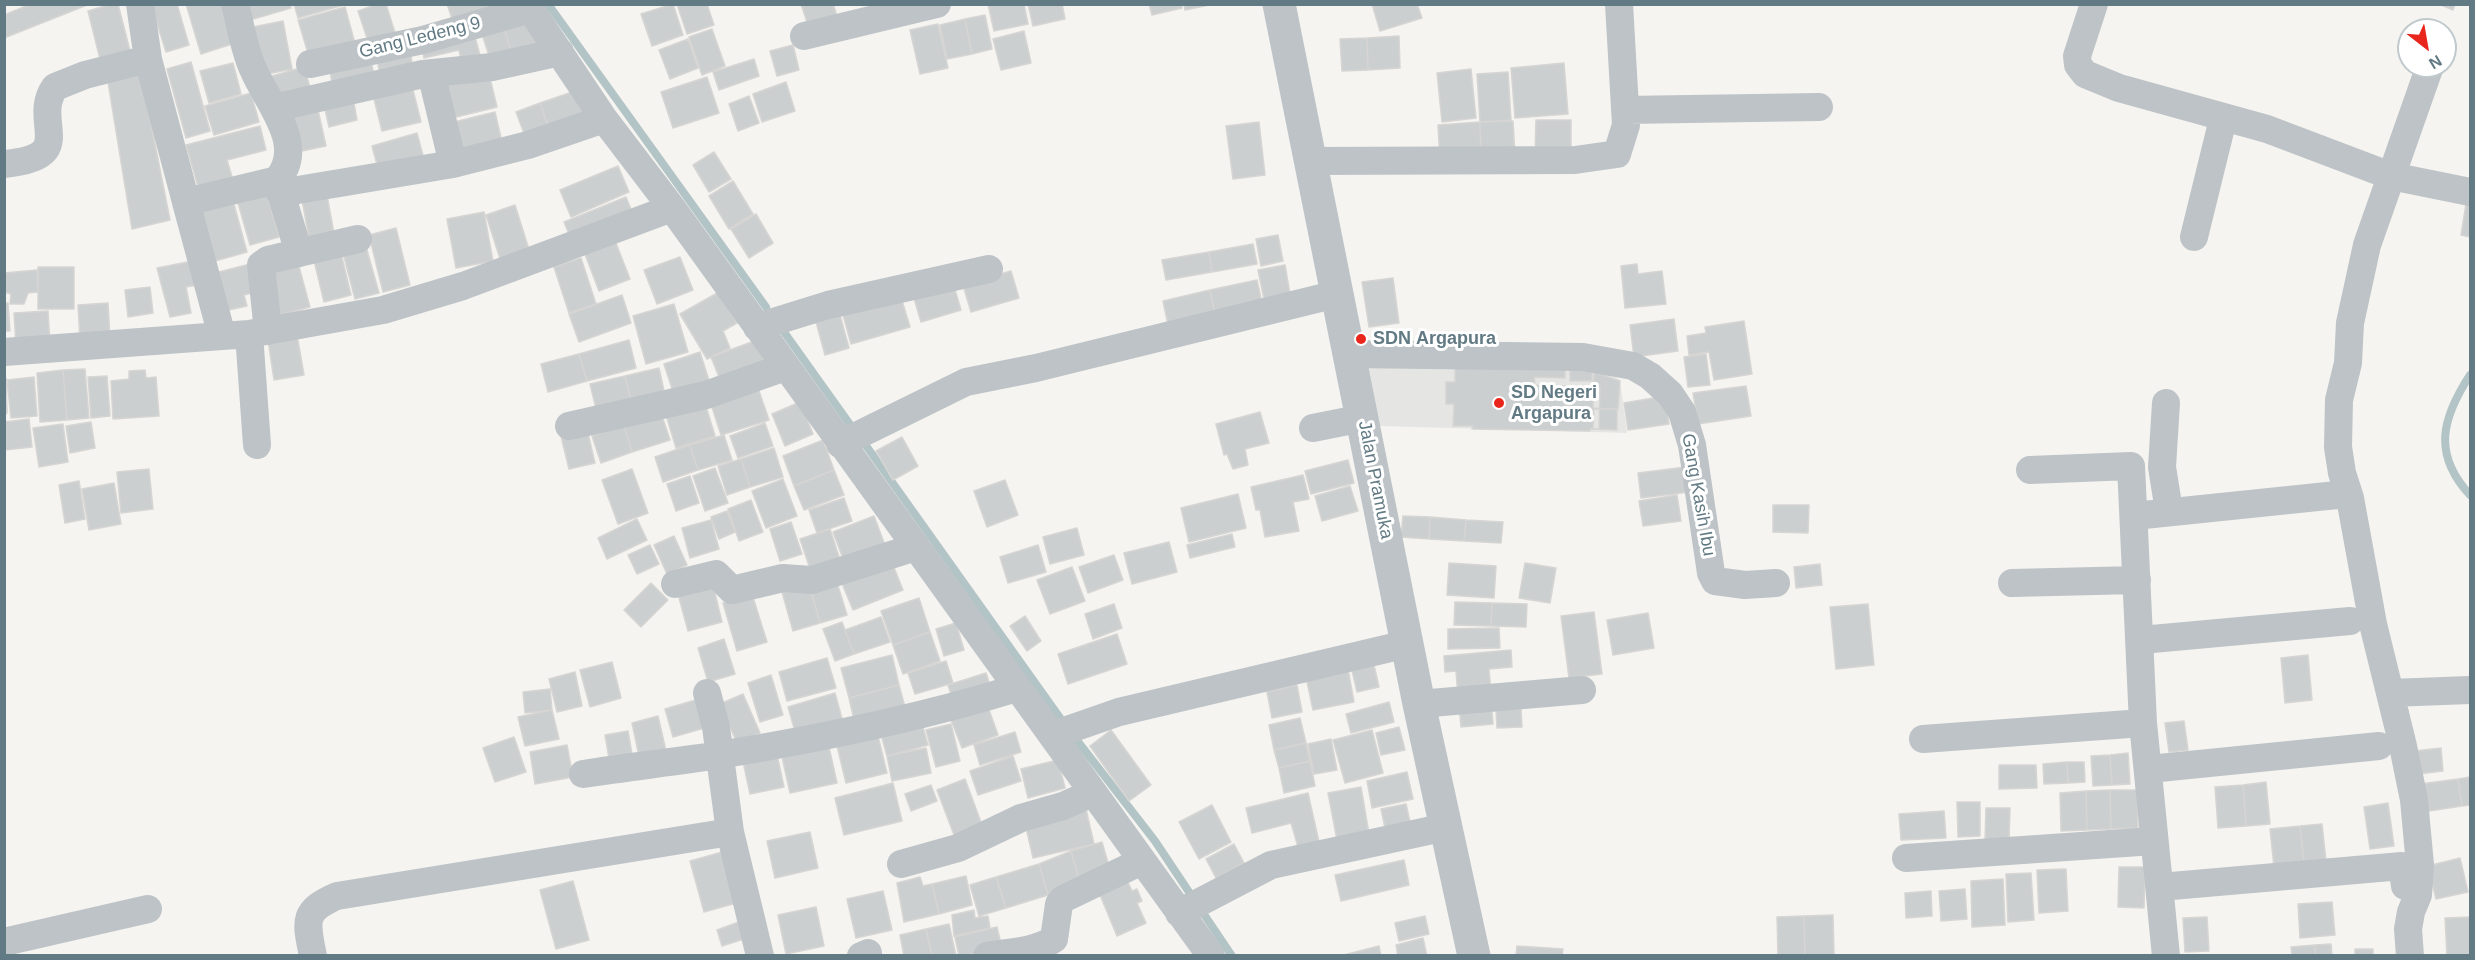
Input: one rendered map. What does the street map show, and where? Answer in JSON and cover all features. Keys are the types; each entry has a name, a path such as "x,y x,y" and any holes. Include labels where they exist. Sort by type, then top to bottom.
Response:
{"street":[{"path":"140,4 148,59 186,202 246,334"},
{"path":"235,4 253,70 285,131 289,155 279,187 299,253"},
{"path":"804,36 937,4"},
{"name":"Jalan Pramuka","path":"1279,4 1419,704 1474,956"},
{"path":"1310,161 1575,160 1617,154 1626,125 1619,4"},
{"path":"2094,4 2077,56 2078,64 2085,74 2119,88 2223,119 2267,129 2391,176 2470,192"},
{"path":"528,7 604,119 672,208 1211,956"},
{"name":"Gang Ledeng 9","path":"310,64 423,40 528,7"},
{"path":"274,108 430,73 492,67 560,52"},
{"path":"4,164 36,159 45,150 50,139 50,101 55,87 85,75 148,59"},
{"path":"430,73 453,164"},
{"path":"2410,956 2408,929 2412,907 2418,895 2420,866 2414,800 2373,624 2338,447 2339,400 2348,363 2350,323 2367,245 2426,78"},
{"path":"1625,110 1819,107"},
{"path":"186,202 453,164 528,145 604,119"},
{"path":"2194,237 2223,119"},
{"path":"4,352 246,334 383,310 463,286 672,208"},
{"path":"256,445 246,334 261,265 268,260 358,239"},
{"path":"757,327 828,305 988,269"},
{"path":"840,444 966,382 1036,368 1337,294"},
{"name":"Gang Kasih Ibu","path":"1350,354 1583,357 1633,366 1650,376 1670,394 1682,412 1692,445 1711,573 1715,581 1745,585 1776,583"},
{"path":"569,426 706,395 785,367"},
{"path":"2166,403 2162,467 2169,511"},
{"path":"1312,428 1363,418"},
{"path":"2030,470 2131,465 2162,467"},
{"path":"2131,465 2141,640 2143,723 2166,956"},
{"path":"2134,516 2337,495"},
{"path":"675,584 716,574 732,590 783,578 812,580 916,547"},
{"path":"2012,583 2137,580"},
{"path":"2141,640 2350,621"},
{"path":"1053,735 1119,712 1407,644"},
{"path":"583,774 719,755 949,708 1017,688"},
{"path":"1419,704 1582,690"},
{"path":"2390,693 2470,690"},
{"path":"707,693 730,832 760,956"},
{"path":"1923,739 2143,723"},
{"path":"2149,769 2379,746"},
{"path":"901,864 958,848 1021,818 1063,806 1092,793"},
{"path":"1179,913 1271,865 1446,827"},
{"path":"313,956 308,920 312,909 337,896 730,832"},
{"path":"1906,858 2154,840"},
{"path":"987,956 1034,948 1054,939 1059,904 1063,899 1142,861"},
{"path":"2160,887 2402,866 2405,886"},
{"path":"4,942 148,909"}],"shaded area":[{"name":"SD Negeri Argapura","path":"1366,358 1592,364 1620,380 1627,433 1379,426"}],"building":[{"path":"31,4 87,5 4,38 4,15"},
{"path":"118,4 130,51 100,59 88,11"},
{"path":"151,4 177,4 189,45 166,52"},
{"path":"186,4 226,4 238,42 201,54"},
{"path":"245,4 290,4 291,8 250,20"},
{"path":"294,4 347,4 298,18"},
{"path":"378,4 386,4 397,39 370,47 358,11"},
{"path":"447,4 489,4 491,12 454,24"},
{"path":"673,4 683,35 652,46 641,14"},
{"path":"677,4 707,4 714,25 687,34"},
{"path":"801,4 833,4 837,16 808,25"},
{"path":"988,4 1024,4 1028,24 994,31"},
{"path":"1028,4 1062,4 1065,19 1033,26"},
{"path":"1149,4 1181,4 1182,8 1152,15"},
{"path":"1184,4 1214,4 1185,10"},
{"path":"1372,4 1417,4 1422,18 1380,31"},
{"path":"2439,4 2455,4 2453,10"},
{"path":"345,7 356,47 310,60 298,20"},
{"path":"528,9 541,50 513,58 501,18"},
{"path":"985,15 992,49 972,54 965,19"},
{"path":"501,18 513,58 492,65 479,25"},
{"path":"965,19 972,54 947,59 940,25"},
{"path":"283,21 292,69 262,75 253,27"},
{"path":"938,24 948,68 920,74 910,30"},
{"path":"712,29 725,66 702,75 689,37"},
{"path":"1024,31 1031,63 1001,70 993,39"},
{"path":"474,33 481,59 462,64 459,50 424,58 421,45"},
{"path":"1399,36 1400,68 1368,70 1367,38"},
{"path":"1367,38 1368,70 1342,71 1340,39"},
{"path":"688,39 698,68 670,79 659,50"},
{"path":"408,44 415,75 382,83 375,51"},
{"path":"793,45 799,70 777,76 770,51"},
{"path":"369,52 376,84 334,93 328,61"},
{"path":"754,59 759,76 719,90 713,72"},
{"path":"191,62 210,131 186,138 167,69"},
{"path":"233,63 241,94 209,103 200,71"},
{"path":"1564,63 1568,114 1515,118 1511,68"},
{"path":"304,67 312,94 280,104 272,76"},
{"path":"140,68 170,220 132,229 107,76"},
{"path":"1471,69 1476,118 1442,122 1437,73"},
{"path":"1508,72 1511,120 1480,122 1477,74"},
{"path":"489,74 497,107 448,119 441,85"},
{"path":"707,77 719,113 673,128 661,92"},
{"path":"786,82 795,111 762,122 753,94"},
{"path":"412,86 421,122 382,131 373,95"},
{"path":"578,90 589,122 551,135 540,103"},
{"path":"251,93 259,122 214,135 205,106"},
{"path":"749,96 759,123 738,131 729,104"},
{"path":"353,98 357,120 329,127 324,105"},
{"path":"540,103 551,135 528,144 516,112"},
{"path":"318,110 326,146 297,152 289,116"},
{"path":"495,112 502,142 458,153 450,123"},
{"path":"1536,120 1571,120 1571,154 1535,154"},
{"path":"1513,121 1515,156 1481,158 1480,122"},
{"path":"1259,122 1265,175 1233,179 1226,126"},
{"path":"1480,122 1481,158 1440,160 1438,125"},
{"path":"260,126 266,150 227,160 233,180 199,190 186,145"},
{"path":"417,133 424,159 379,172 372,146"},
{"path":"714,152 731,179 709,192 693,165"},
{"path":"618,166 629,192 571,217 560,190"},
{"path":"733,181 753,214 729,229 709,196"},
{"path":"326,190 335,239 310,244 301,194"},
{"path":"267,194 279,237 250,245 238,203"},
{"path":"232,197 247,252 215,261 200,207"},
{"path":"626,197 635,219 573,244 564,222"},
{"path":"2466,204 2470,205 2470,237 2461,235"},
{"path":"515,205 531,256 502,265 486,215"},
{"path":"484,212 493,261 456,268 447,219"},
{"path":"756,214 773,243 749,258 731,229"},
{"path":"396,228 410,285 383,292 369,235"},
{"path":"1278,235 1283,261 1261,266 1256,239"},
{"path":"614,238 630,279 599,291 583,249"},
{"path":"365,243 379,293 355,299 342,249"},
{"path":"1253,244 1257,264 1212,272 1209,252"},
{"path":"340,249 351,295 324,302 313,256"},
{"path":"1209,252 1212,272 1166,280 1162,260"},
{"path":"680,257 693,290 657,304 644,270"},
{"path":"581,258 596,304 569,313 554,267"},
{"path":"193,261 198,285 186,287 191,313 170,317 157,268"},
{"path":"254,263 260,291 244,295 247,306 224,311 215,273"},
{"path":"298,263 310,307 276,316 264,272"},
{"path":"1637,264 1638,274 1662,271 1666,304 1625,308 1621,266"},
{"path":"1285,265 1290,294 1264,299 1258,270"},
{"path":"38,267 74,267 74,309 38,309"},
{"path":"37,270 38,292 28,293 24,304 10,304 11,294 4,292 4,273"},
{"path":"1011,271 1019,298 971,312 963,285"},
{"path":"1393,278 1399,323 1369,327 1362,282"},
{"path":"1257,280 1262,303 1215,314 1210,290"},
{"path":"953,283 961,310 921,322 913,295"},
{"path":"150,287 153,313 128,317 125,290"},
{"path":"1210,290 1215,314 1168,325 1163,301"},
{"path":"719,292 737,323 723,331 730,348 707,359 680,314"},
{"path":"900,294 910,327 851,344 842,311"},
{"path":"622,295 631,323 579,342 569,314"},
{"path":"4,303 8,303 10,331 4,331"},
{"path":"108,303 110,338 80,340 78,305"},
{"path":"674,304 688,352 646,364 633,316"},
{"path":"48,311 50,343 16,346 14,313"},
{"path":"840,315 849,348 825,355 816,322"},
{"path":"1674,319 1678,351 1634,357 1630,325"},
{"path":"1744,321 1752,374 1714,380 1709,352 1689,355 1687,336 1706,333 1705,327"},
{"path":"297,335 304,375 274,380 268,340"},
{"path":"629,340 636,368 587,381 579,354"},
{"path":"757,340 768,370 723,387 711,357"},
{"path":"700,352 711,387 675,398 664,364"},
{"path":"579,354 587,381 548,392 541,364"},
{"path":"1706,354 1710,385 1688,387 1684,357"},
{"path":"1455,360 1565,363 1565,378 1534,377 1535,385 1600,387 1599,429 1590,429 1590,431 1472,429 1473,426 1453,426 1454,404 1446,404 1446,382 1455,382"},
{"path":"1570,365 1592,365 1592,381 1570,381"},
{"path":"659,368 666,400 633,409 625,376"},
{"path":"85,369 89,418 67,420 63,370"},
{"path":"63,370 67,420 40,422 37,373"},
{"path":"145,370 146,378 156,377 159,416 113,419 111,381 129,379 129,371"},
{"path":"1594,372 1620,381 1618,409 1593,408"},
{"path":"107,376 110,416 91,418 88,377"},
{"path":"625,376 633,409 598,417 590,384"},
{"path":"34,377 37,416 11,418 7,380"},
{"path":"4,378 6,378 7,413 4,413"},
{"path":"1746,386 1751,416 1698,424 1693,393"},
{"path":"758,388 769,420 721,435 711,404"},
{"path":"1665,396 1669,424 1628,430 1624,403"},
{"path":"800,402 813,434 785,446 772,414"},
{"path":"705,403 715,436 676,448 666,415"},
{"path":"1594,409 1617,409 1617,430 1593,429"},
{"path":"1260,412 1269,443 1245,449 1248,465 1233,469 1227,454 1224,455 1216,424"},
{"path":"661,413 670,440 632,452 624,425"},
{"path":"29,419 32,447 5,450 4,422"},
{"path":"91,422 95,448 70,453 66,426"},
{"path":"765,423 773,446 738,458 730,436"},
{"path":"63,424 68,462 39,467 33,428"},
{"path":"624,425 632,452 601,463 592,436"},
{"path":"587,429 595,463 569,469 561,436"},
{"path":"724,435 732,460 698,470 690,445"},
{"path":"902,437 918,466 893,480 876,451"},
{"path":"823,440 834,470 794,486 783,456"},
{"path":"690,445 698,470 663,482 655,457"},
{"path":"774,448 783,477 750,487 741,459"},
{"path":"741,459 750,487 727,495 718,466"},
{"path":"1348,460 1354,483 1311,494 1305,471"},
{"path":"1686,467 1689,492 1641,498 1638,473"},
{"path":"715,468 728,503 705,511 693,476"},
{"path":"149,469 153,509 121,513 117,472"},
{"path":"632,469 648,513 618,524 602,480"},
{"path":"834,470 844,495 804,510 794,486"},
{"path":"1303,475 1309,499 1293,502 1299,531 1265,537 1260,510 1256,510 1251,487"},
{"path":"690,476 699,503 676,511 667,484"},
{"path":"783,479 797,516 766,528 752,491"},
{"path":"1005,480 1018,515 987,527 974,491"},
{"path":"79,481 85,519 65,523 59,485"},
{"path":"114,483 121,524 89,530 82,489"},
{"path":"1350,486 1358,511 1322,521 1315,496"},
{"path":"1238,494 1246,528 1189,542 1181,508"},
{"path":"1677,495 1681,521 1643,526 1639,501"},
{"path":"844,498 852,521 817,533 809,510"},
{"path":"751,500 763,532 739,541 728,509"},
{"path":"1773,505 1809,505 1808,533 1773,532"},
{"path":"727,511 735,532 719,539 711,517"},
{"path":"874,516 888,553 847,569 833,532"},
{"path":"1403,516 1430,517 1429,539 1401,537"},
{"path":"1430,517 1466,520 1464,541 1429,539"},
{"path":"637,519 647,540 607,559 598,538"},
{"path":"711,520 719,549 690,558 682,528"},
{"path":"1466,520 1503,522 1501,543 1464,541"},
{"path":"791,522 802,554 780,561 770,529"},
{"path":"1077,528 1084,555 1050,564 1043,537"},
{"path":"830,529 842,566 812,575 800,539"},
{"path":"1232,534 1235,547 1190,558 1187,545"},
{"path":"674,536 687,565 667,574 654,545"},
{"path":"1169,542 1177,572 1132,584 1124,553"},
{"path":"650,545 659,564 637,574 628,555"},
{"path":"1038,545 1046,572 1008,583 1000,557"},
{"path":"1114,555 1123,580 1088,593 1079,567"},
{"path":"891,560 903,590 853,610 841,581"},
{"path":"1449,563 1496,566 1494,598 1447,595"},
{"path":"1525,563 1556,568 1550,603 1519,598"},
{"path":"1820,564 1822,585 1796,588 1794,567"},
{"path":"1072,567 1085,601 1050,614 1037,580"},
{"path":"835,576 847,615 820,623 809,584"},
{"path":"651,583 668,600 641,627 624,610"},
{"path":"809,584 820,623 793,631 782,592"},
{"path":"713,585 722,622 688,631 678,594"},
{"path":"752,594 767,642 737,651 723,603"},
{"path":"919,598 930,632 893,645 881,611"},
{"path":"1455,602 1492,603 1491,626 1454,625"},
{"path":"1492,603 1527,604 1526,627 1491,626"},
{"path":"1114,604 1122,628 1093,639 1085,614"},
{"path":"1868,604 1874,665 1836,669 1830,607"},
{"path":"1594,612 1602,674 1569,678 1561,616"},
{"path":"1648,613 1654,648 1613,655 1607,620"},
{"path":"1025,616 1041,641 1027,651 1010,626"},
{"path":"881,617 890,642 854,654 845,630"},
{"path":"842,622 854,654 835,661 823,629"},
{"path":"956,623 964,650 944,656 936,629"},
{"path":"1499,628 1500,648 1448,649 1448,629"},
{"path":"930,632 940,661 903,674 893,645"},
{"path":"1117,634 1127,664 1068,684 1058,654"},
{"path":"724,639 735,674 708,682 698,648"},
{"path":"1511,650 1512,667 1489,669 1491,693 1458,696 1456,671 1445,672 1444,656"},
{"path":"892,655 899,685 849,698 841,668"},
{"path":"2308,655 2312,700 2285,703 2281,658"},
{"path":"827,658 836,688 787,701 779,672"},
{"path":"946,661 953,683 915,694 908,673"},
{"path":"1373,661 1379,687 1357,692 1351,666"},
{"path":"612,662 621,698 590,707 580,670"},
{"path":"1348,669 1354,702 1313,710 1306,677"},
{"path":"575,672 582,706 557,712 549,679"},
{"path":"986,673 992,692 954,704 948,685"},
{"path":"771,675 783,715 760,722 748,683"},
{"path":"899,685 906,711 855,724 849,698"},
{"path":"1297,685 1302,712 1272,718 1267,692"},
{"path":"550,689 552,710 525,713 523,692"},
{"path":"835,693 843,722 796,735 788,707"},
{"path":"743,694 760,733 737,743 720,704"},
{"path":"699,699 708,727 673,737 665,709"},
{"path":"1491,700 1493,724 1461,727 1459,704"},
{"path":"1389,702 1394,722 1351,733 1346,714"},
{"path":"987,704 998,735 962,748 950,717"},
{"path":"1521,709 1522,727 1497,728 1496,710"},
{"path":"552,710 559,739 525,746 518,717"},
{"path":"658,716 667,755 640,761 632,723"},
{"path":"920,717 928,745 887,756 879,727"},
{"path":"1300,718 1306,743 1274,750 1269,725"},
{"path":"2184,721 2188,750 2169,752 2165,723"},
{"path":"951,724 960,761 936,767 926,730"},
{"path":"1399,727 1405,750 1381,755 1376,733"},
{"path":"1111,730 1151,785 1129,801 1090,746"},
{"path":"1372,730 1383,773 1345,783 1333,740"},
{"path":"628,731 633,760 610,764 605,735"},
{"path":"1015,732 1021,752 980,765 974,745"},
{"path":"878,736 887,773 846,783 837,746"},
{"path":"514,737 526,772 495,782 483,748"},
{"path":"1331,739 1337,770 1314,774 1308,744"},
{"path":"1306,743 1310,761 1279,768 1274,750"},
{"path":"567,745 573,777 535,784 530,752"},
{"path":"829,747 837,783 790,793 782,757"},
{"path":"926,748 931,773 892,781 887,756"},
{"path":"2441,748 2443,771 2418,774 2415,751"},
{"path":"776,750 784,787 750,794 742,757"},
{"path":"2128,753 2130,784 2112,785 2110,755"},
{"path":"2110,755 2112,785 2093,786 2091,756"},
{"path":"1013,756 1021,781 978,795 970,771"},
{"path":"1058,760 1065,788 1028,798 1021,769"},
{"path":"1310,761 1315,786 1284,793 1279,768"},
{"path":"2067,762 2084,762 2085,782 2068,783"},
{"path":"2067,762 2068,783 2044,784 2043,764"},
{"path":"1999,765 2036,765 2037,788 1999,789"},
{"path":"1407,772 1413,799 1372,808 1367,781"},
{"path":"2470,777 2470,805 2462,806 2458,779"},
{"path":"965,779 982,825 954,835 937,790"},
{"path":"2458,779 2462,806 2416,813 2413,785"},
{"path":"2266,782 2270,824 2246,826 2243,785"},
{"path":"893,783 902,821 844,835 835,798"},
{"path":"931,785 937,801 911,811 905,794"},
{"path":"2243,785 2246,826 2218,828 2215,787"},
{"path":"1361,787 1369,834 1337,840 1328,793"},
{"path":"2110,790 2137,790 2138,828 2111,829"},
{"path":"2110,790 2111,829 2087,830 2086,791"},
{"path":"2086,791 2087,830 2061,831 2060,793"},
{"path":"1308,793 1319,842 1298,847 1291,823 1252,833 1246,808"},
{"path":"1957,802 1980,802 1980,836 1958,837"},
{"path":"2388,803 2394,846 2370,849 2364,807"},
{"path":"1406,804 1410,822 1385,828 1381,809"},
{"path":"1212,805 1231,842 1199,859 1179,822"},
{"path":"1986,808 2010,808 2009,841 1985,841"},
{"path":"1086,809 1094,844 1033,858 1025,823"},
{"path":"1944,811 1946,838 1901,840 1899,814"},
{"path":"2322,824 2326,861 2304,863 2300,826"},
{"path":"2300,826 2304,863 2274,867 2270,829"},
{"path":"810,832 818,868 775,878 767,841"},
{"path":"1102,842 1111,873 1080,883 1071,851"},
{"path":"1234,844 1244,863 1216,878 1206,859"},
{"path":"726,851 740,902 704,912 690,861"},
{"path":"1071,851 1080,883 1048,895 1039,864"},
{"path":"2460,858 2468,892 2436,899 2428,866"},
{"path":"1404,860 1409,885 1341,901 1335,875"},
{"path":"1039,864 1048,895 1006,908 996,877"},
{"path":"2119,867 2145,867 2144,908 2118,907"},
{"path":"2066,869 2068,911 2039,913 2037,870"},
{"path":"2031,873 2034,920 2008,922 2006,874"},
{"path":"966,876 972,905 939,914 932,884"},
{"path":"920,877 923,886 932,884 939,914 904,922 897,883"},
{"path":"996,877 1006,908 979,916 970,885"},
{"path":"1126,878 1132,891 1137,889 1142,901 1137,903 1146,923 1117,936 1098,890"},
{"path":"2003,879 2005,925 1972,927 1971,881"},
{"path":"573,881 589,940 556,949 540,890"},
{"path":"1965,889 1967,919 1941,921 1939,891"},
{"path":"883,891 892,930 856,938 847,899"},
{"path":"1931,891 1932,916 1906,918 1905,893"},
{"path":"2332,902 2335,935 2300,938 2298,904"},
{"path":"816,907 824,946 786,954 778,915"},
{"path":"974,910 975,918 988,916 990,928 954,936 952,915"},
{"path":"1833,915 1834,956 1805,956 1804,916"},
{"path":"1425,916 1429,934 1399,941 1395,923"},
{"path":"1804,916 1805,956 1778,956 1777,917"},
{"path":"2207,917 2209,951 2185,952 2183,918"},
{"path":"2470,917 2470,956 2447,956 2445,918"},
{"path":"744,920 750,937 722,946 717,930"},
{"path":"949,924 956,956 932,956 926,929"},
{"path":"997,927 1002,948 959,956 955,937"},
{"path":"926,929 932,956 904,956 900,935"},
{"path":"1423,938 1427,956 1398,956 1396,945"},
{"path":"2331,944 2332,956 2315,956 2315,945"},
{"path":"2315,945 2315,956 2292,956 2291,947"},
{"path":"1379,946 1381,956 1340,956"},
{"path":"1517,946 1563,949 1562,956 1516,956"},
{"path":"2355,949 2373,949 2373,956 2355,956"}],"waterway":[{"path":"548,4 766,307"},
{"path":"784,332 854,430"},
{"path":"2470,375 2453,406 2445,436 2450,465 2470,495"},
{"path":"862,440 1063,722"},
{"path":"1072,734 1155,841 1191,895"},
{"path":"1199,907 1232,956"}],"place":[{"name":"SDN Argapura","path":"1361,339"},
{"name":"SD Negeri Argapura","path":"1499,403"}]}
